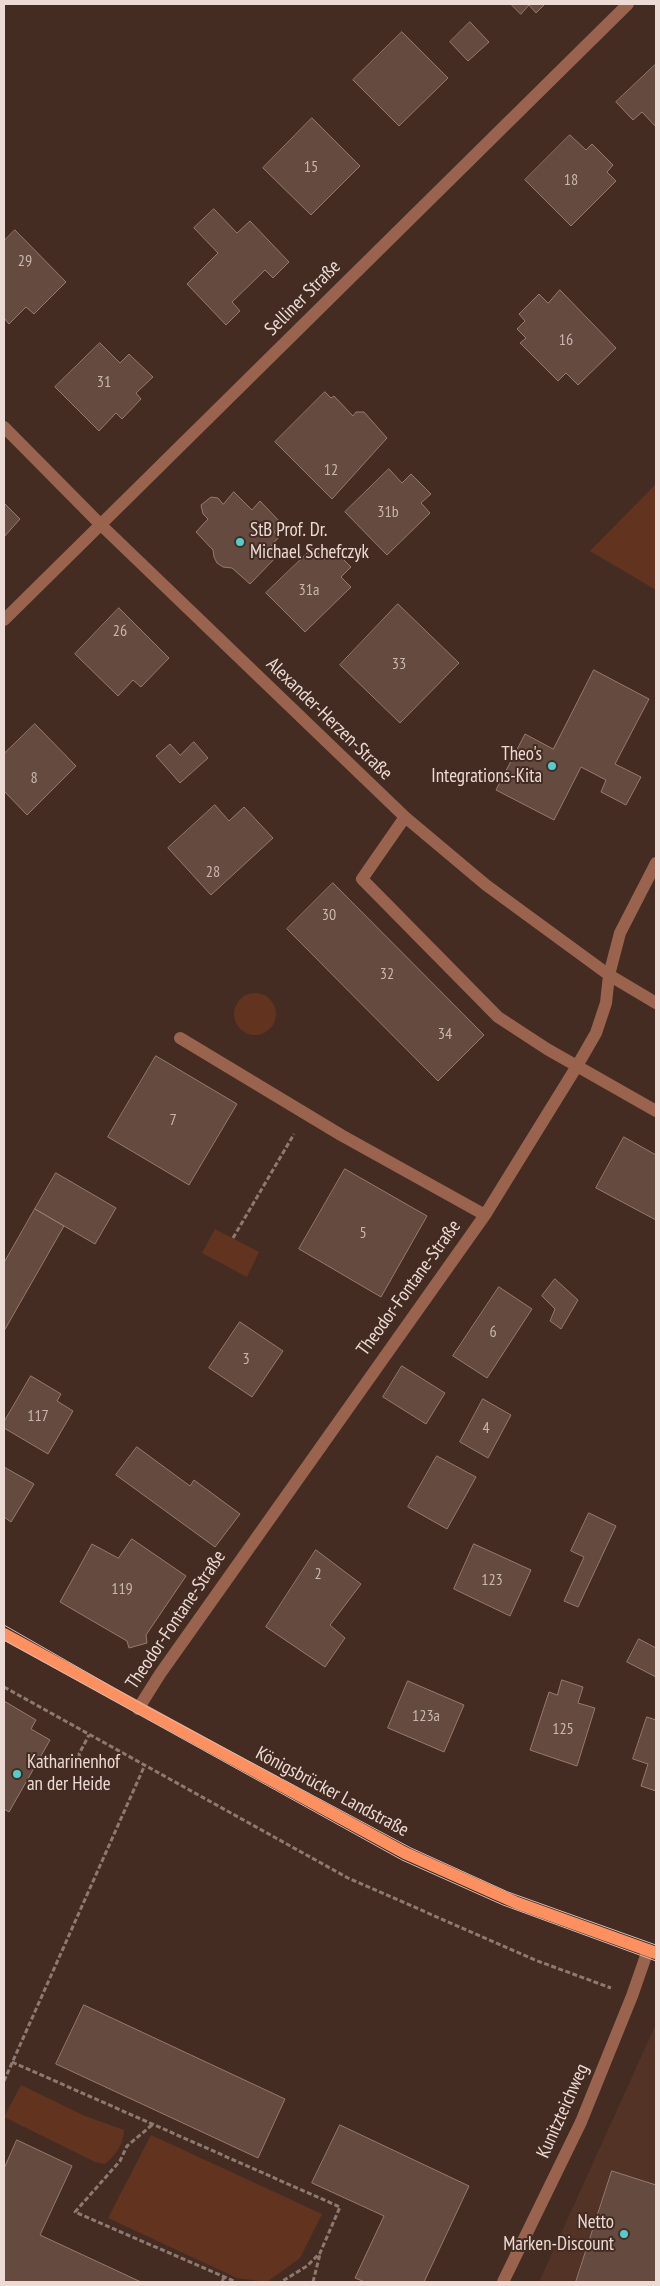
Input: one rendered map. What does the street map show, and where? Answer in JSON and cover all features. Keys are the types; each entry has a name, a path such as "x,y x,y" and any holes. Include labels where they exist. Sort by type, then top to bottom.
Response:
{"main road":[{"name":"Königsbrücker Landstraße","path":"4,1634 138,1709 405,1853 517,1903 652,1952"}],"street":[{"name":"Selliner Straße","path":"4,620 628,4"},
{"name":"Alexander-Herzen-Straße","path":"4,428 100,524 404,817 486,885 609,975 656,1003"},
{"path":"404,817 362,879 498,1018 656,1111"},
{"name":"Theodor-Fontane-Straße","path":"138,1709 182,1642 484,1215 577,1066 596,1033 606,1003 609,975 620,933 656,863"},
{"path":"180,1038 306,1114 484,1215"},
{"name":"Kunitzteichweg","path":"503,2282 581,2122 652,1952"}],"path":[{"path":"233,1238 306,1114"},
{"path":"4,1687 144,1767 348,1878 535,1960 632,1996"},
{"path":"82,1765 79,1754 89,1735"},
{"path":"4,2081 144,1767"},
{"path":"12,2062 340,2207 320,2253 313,2282"},
{"path":"152,2125 127,2146 120,2162 74,2212 236,2282"},
{"path":"282,2282 307,2266 320,2253"},
{"path":"222,2282 224,2277"}],"shaded area":[{"path":"656,484 656,590 590,551"},
{"path":"259,993 267,996 273,1002 276,1014 273,1026 267,1032 251,1035 243,1032 237,1026 234,1010 237,1002 243,996"},
{"path":"215,1229 259,1252 247,1277 202,1253"},
{"path":"656,2024 656,2282 539,2282"},
{"path":"21,2085 85,2116 124,2130 118,2149 105,2164 95,2162 4,2117"},
{"path":"151,2135 322,2214 300,2258 267,2282 237,2278 108,2218"}],"building":[{"path":"511,4 545,4 536,13 529,5 521,14"},
{"path":"470,22 489,42 468,61 450,42"},
{"path":"402,32 448,78 399,126 353,80"},
{"path":"656,64 656,127 642,112 633,120 616,102"},
{"path":"312,118 360,166 311,215 263,168"},
{"path":"570,135 586,150 592,144 613,165 607,172 616,181 571,226 525,180"},
{"path":"214,209 237,233 250,221 289,262 273,278 265,270 232,302 240,311 226,325 187,284 218,253 194,228"},
{"path":"15,230 66,282 34,314 26,307 9,324 4,318 4,241"},
{"path":"560,290 616,348 578,385 566,373 558,381 520,343 526,338 517,329 525,321 519,314 539,294 548,303"},
{"path":"100,343 120,363 129,354 153,377 136,393 141,399 122,419 116,413 99,431 55,387"},
{"path":"325,392 331,398 334,396 353,416 356,412 364,412 387,438 332,499 275,442"},
{"path":"389,469 402,483 411,474 431,494 421,503 430,513 387,555 345,512"},
{"name":"StB Prof. Dr. Michael Schefczyk","path":"234,492 252,510 260,501 282,524 274,532 279,537 270,547 278,555 250,584 232,568 223,567 217,563 213,550 196,532 208,519 203,514 201,505 211,497 218,498 223,504"},
{"path":"4,503 20,519 4,537"},
{"path":"313,548 325,560 335,551 351,567 341,577 351,587 305,632 266,593"},
{"path":"398,604 459,663 400,723 340,665"},
{"path":"119,608 169,658 141,687 133,680 118,696 75,654"},
{"path":"594,670 649,699 615,764 641,777 626,805 601,792 606,780 581,767 554,820 496,790 525,734 553,749"},
{"path":"35,724 76,766 27,815 4,791 4,754"},
{"path":"194,742 208,758 180,783 156,756 170,744 180,755"},
{"path":"215,805 229,821 244,807 273,838 211,895 168,848"},
{"path":"333,883 484,1035 438,1081 287,929"},
{"path":"156,1056 237,1104 189,1185 108,1137"},
{"path":"624,1137 656,1155 656,1220 596,1188"},
{"path":"345,1169 427,1216 381,1297 299,1249"},
{"path":"56,1173 116,1208 95,1244 35,1209"},
{"path":"35,1209 64,1226 4,1331 4,1263"},
{"path":"555,1279 578,1300 561,1329 550,1321 555,1309 542,1296"},
{"path":"499,1287 532,1309 487,1378 453,1356"},
{"path":"240,1322 283,1351 252,1397 209,1368"},
{"path":"402,1366 445,1393 426,1424 383,1397"},
{"path":"31,1376 61,1394 57,1401 73,1411 48,1454 4,1428 4,1422"},
{"path":"483,1399 511,1415 488,1458 460,1442"},
{"path":"137,1447 190,1486 194,1480 240,1514 215,1547 116,1475"},
{"path":"437,1456 476,1477 447,1529 408,1507"},
{"path":"4,1467 34,1484 11,1522 4,1517"},
{"path":"589,1513 616,1526 578,1607 564,1601 584,1557 571,1551"},
{"path":"132,1539 186,1576 146,1635 147,1643 129,1648 127,1641 60,1602 92,1544 118,1558"},
{"path":"474,1544 531,1570 510,1616 454,1589"},
{"path":"316,1550 361,1584 330,1625 345,1638 325,1667 266,1627"},
{"path":"639,1639 656,1648 656,1677 627,1662"},
{"path":"562,1680 583,1687 578,1703 595,1708 577,1766 530,1750 549,1692 557,1695"},
{"path":"408,1681 464,1705 444,1752 388,1728"},
{"name":"Katharinenhof an der Heide","path":"4,1701 36,1720 31,1729 50,1740 9,1812 4,1809"},
{"path":"647,1717 656,1720 656,1791 641,1786 648,1764 633,1759"},
{"path":"84,2005 285,2099 258,2158 56,2064"},
{"path":"340,2125 469,2186 424,2282 365,2282 355,2278 384,2216 312,2183"},
{"path":"17,2140 72,2166 40,2235 141,2282 4,2282 4,2169"},
{"name":"Netto Marken-Discount","path":"612,2171 656,2185 656,2282 576,2282"}],"tram line":[{"path":"4,1625 142,1704 411,1848 508,1892 656,1945"},
{"path":"4,1640 402,1860 503,1905 656,1961"}],"place":[{"name":"StB Prof. Dr. Michael Schefczyk","path":"240,542"},
{"name":"Theo's Integrations-Kita","path":"552,766"},
{"name":"Katharinenhof an der Heide","path":"17,1774"},
{"name":"Netto Marken-Discount","path":"624,2234"}]}
